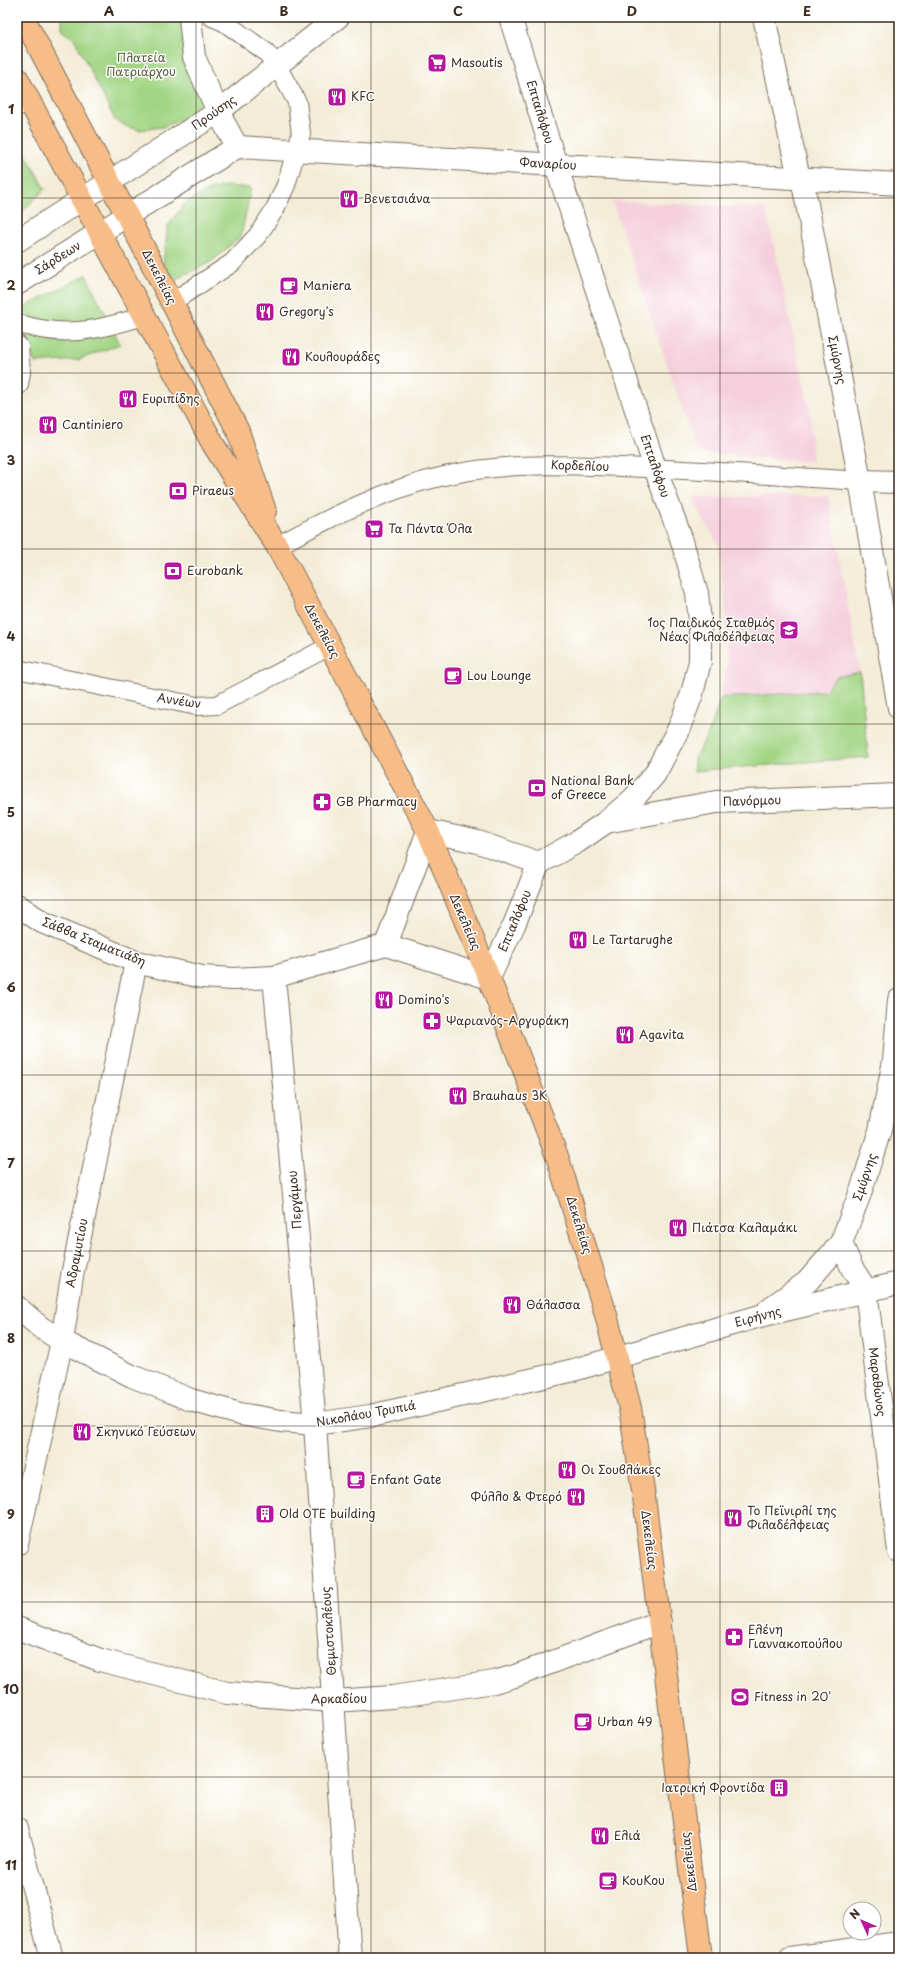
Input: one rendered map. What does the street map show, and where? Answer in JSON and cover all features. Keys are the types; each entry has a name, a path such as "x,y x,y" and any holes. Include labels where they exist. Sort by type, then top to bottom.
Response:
{"main road":[{"name":"Δεκελείας","path":"23,17 110,182 238,432 277,546"},
{"name":"Δεκελείας","path":"17,78 22,103 100,232 213,444 277,546 428,831 489,978 558,1159 618,1358 630,1408 642,1482 701,1958"}],"street":[{"path":"100,232 237,147 218,112 194,57 190,17"},
{"path":"172,302 232,263 258,235 275,209 286,185 301,134 297,102 277,66 266,52 224,22 212,17"},
{"name":"Προύσης","path":"82,200 218,112 338,17"},
{"name":"Επταλόφου","path":"489,978 514,925 539,863 578,842 606,822 634,798 655,774 679,728 692,694 700,661 698,593 681,538 655,468 556,165 510,17"},
{"name":"Σμύρνης","path":"764,17 799,178 802,178 860,481 899,708"},
{"name":"Φαναρίου","path":"237,147 899,184"},
{"path":"17,242 82,200"},
{"name":"Σάρδεων","path":"17,284 100,232"},
{"path":"17,323 37,329 64,333 105,326 144,316"},
{"path":"17,347 19,372 17,384"},
{"name":"Κορδελίου","path":"277,546 330,518 409,485 444,476 487,468 534,464 655,468 860,481 899,482"},
{"name":"Αννέων","path":"17,669 197,706 217,705 330,646"},
{"name":"Πανόρμου","path":"606,822 716,802 899,795"},
{"path":"489,978 386,945 428,831 478,842 539,863"},
{"name":"Σάββα Σταματιάδη","path":"17,905 42,922 136,962 202,977 233,979 274,977 386,945"},
{"name":"Αδραμυτίου","path":"17,1544 62,1341 74,1269 136,962"},
{"name":"Περγάμου","path":"274,977 315,1424"},
{"name":"Σμύρνης","path":"760,1316 807,1282 841,1243 861,1191 880,1130 894,1061 899,1000"},
{"name":"Μαραθώνος","path":"841,1243 852,1268 866,1290 899,1551"},
{"name":"Ειρήνης","path":"618,1358 760,1316 899,1283"},
{"name":"Νικολάου Τρυπιά","path":"17,1307 40,1328 62,1341 132,1376 190,1400 240,1414 281,1421 315,1424 370,1416 570,1371 618,1358"},
{"name":"Θεμιστοκλέους","path":"315,1424 350,1958"},
{"name":"Αρκαδίου","path":"17,1628 100,1660 227,1693 334,1701 392,1697 494,1682 515,1676 660,1622"},
{"path":"17,1829 52,1958"},
{"path":"790,1958 899,1943"}],"shaded area":[{"path":"612,201 766,208 811,418 812,462 697,453"},
{"name":"1ος Παιδικός Σταθμός Νέας Φιλαδέλφειας","path":"828,496 860,672 836,677 825,691 721,698 727,664 725,597 718,544 691,497"}],"green space":[{"name":"Πλατεία Πατριάρχου","path":"64,17 163,17 181,20 210,104 178,121 162,127 139,130 126,126 115,120 74,38 62,31 62,19"},
{"path":"17,138 45,189 17,217"},
{"path":"226,186 251,188 241,236 211,262 170,282 163,263 168,226 185,203 209,190"},
{"path":"86,275 120,344 78,360 35,363 19,310"},
{"path":"860,672 868,757 694,771 694,759 708,734 721,698 825,691 836,677"}],"place":[{"name":"Masoutis","path":"437,63"},
{"name":"KFC","path":"337,97"},
{"name":"Βενετσιάνα","path":"349,199"},
{"name":"Maniera","path":"289,286"},
{"name":"Gregory's","path":"265,312"},
{"name":"Κουλουράδες","path":"291,357"},
{"name":"Ευριπίδης","path":"128,399"},
{"name":"Cantiniero","path":"48,425"},
{"name":"Piraeus","path":"178,491"},
{"name":"Τα Πάντα Όλα","path":"374,529"},
{"name":"Eurobank","path":"173,571"},
{"name":"1ος Παιδικός Σταθμός Νέας Φιλαδέλφειας","path":"789,630"},
{"name":"Lou Lounge","path":"453,676"},
{"name":"National Bank of Greece","path":"537,788"},
{"name":"GB Pharmacy","path":"322,802"},
{"name":"Le Tartarughe","path":"578,940"},
{"name":"Domino's","path":"384,1000"},
{"name":"Ψαριανός-Αργυράκη","path":"432,1021"},
{"name":"Agavita","path":"625,1035"},
{"name":"Brauhaus 3K","path":"458,1096"},
{"name":"Πιάτσα Καλαμάκι","path":"678,1228"},
{"name":"Θάλασσα","path":"512,1305"},
{"name":"Σκηνικό Γεύσεων","path":"82,1432"},
{"name":"Οι Σουβλάκες","path":"567,1470"},
{"name":"Enfant Gate","path":"356,1480"},
{"name":"Φύλλο & Φτερό","path":"576,1497"},
{"name":"Old OTE building","path":"265,1514"},
{"name":"Το Πεϊνιρλί της Φιλαδέλφειας","path":"733,1518"},
{"name":"Ελένη Γιαννακοπούλου","path":"734,1637"},
{"name":"Fitness in 20'","path":"740,1697"},
{"name":"Urban 49","path":"583,1722"},
{"name":"Ιατρική Φροντίδα","path":"779,1788"},
{"name":"Ελιά","path":"600,1836"},
{"name":"ΚουΚου","path":"608,1881"}]}
